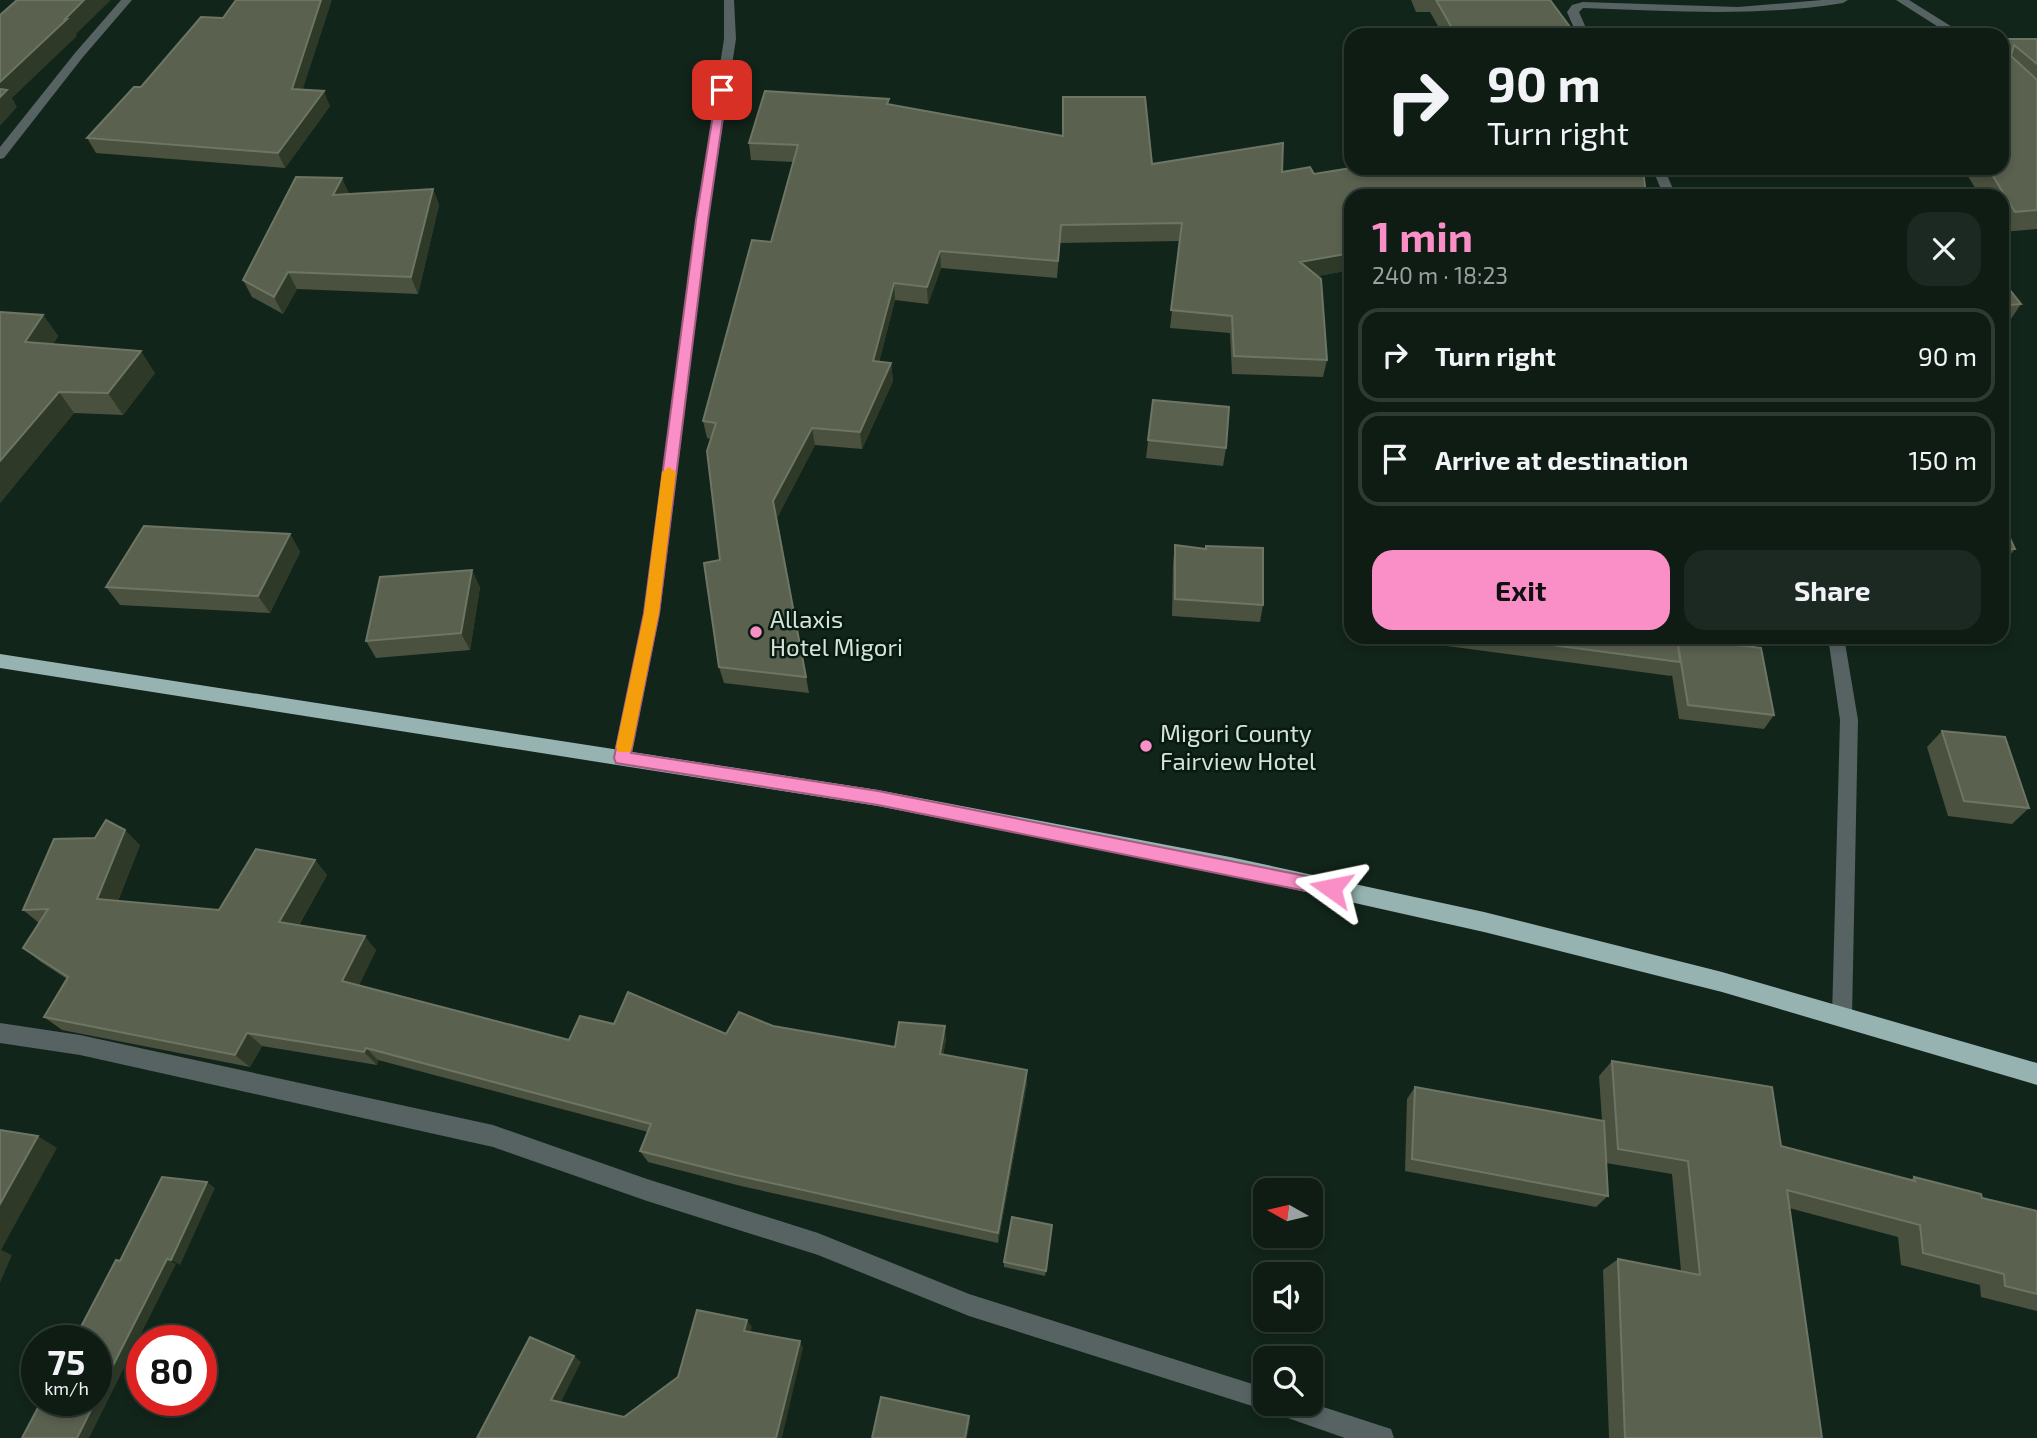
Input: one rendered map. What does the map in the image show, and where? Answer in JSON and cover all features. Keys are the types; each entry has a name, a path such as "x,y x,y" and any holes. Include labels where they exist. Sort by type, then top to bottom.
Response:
{"highway":[{"path":"0,661 878,798 1230,866 1484,922 1722,982 2037,1074"}],"street":[{"path":"0,155 79,55 127,0"},
{"path":"622,758 652,613 702,220 730,39 729,0"},
{"path":"1580,28 1573,12 1576,7 1583,5 1738,10 1798,7 1843,0"},
{"path":"1901,0 1947,28"},
{"path":"1837,644 1849,720 1842,1017"},
{"path":"0,1033 106,1050 493,1136 818,1244 969,1305 1253,1396"},
{"path":"1314,1416 1382,1438"}],"building":[{"path":"17,0 84,0 0,82 0,15"},
{"path":"236,0 321,0 292,89 324,91 278,153 87,138 134,87 141,87 201,17 223,18"},
{"path":"1436,0 1550,0 1571,28 1452,28"},
{"path":"2009,39 2037,39 2037,64 2014,45 2011,56 2037,80 2037,210 2015,212 2009,202 2009,189 2001,189 1992,175 2009,175"},
{"path":"765,91 889,99 887,104 1063,136 1063,97 1145,97 1152,164 1283,143 1282,172 1310,167 1314,174 1344,169 1344,175 1644,175 1645,189 1344,189 1344,254 1300,262 1321,279 1327,360 1234,356 1232,316 1171,310 1182,223 1061,225 1058,261 940,251 927,287 894,283 873,361 891,363 860,432 812,428 773,501 806,677 719,667 704,563 720,560 707,451 716,423 703,421 752,240 771,242 798,145 749,143"},
{"path":"296,177 342,178 333,195 433,189 411,277 288,272 274,297 243,280"},
{"path":"2009,289 2021,304 2009,305"},
{"path":"0,312 43,315 25,342 141,351 108,393 59,392 0,461"},
{"path":"1153,400 1229,407 1226,448 1148,440"},
{"path":"144,526 290,534 258,596 106,587"},
{"path":"2009,536 2015,549 2009,549"},
{"path":"1175,545 1206,549 1206,546 1263,548 1263,605 1175,599"},
{"path":"472,570 461,633 366,641 380,577"},
{"path":"1544,644 1678,644 1680,662"},
{"path":"1678,644 1727,644 1761,648 1774,715 1688,705"},
{"path":"1942,731 2005,737 2029,808 1964,801"},
{"path":"106,820 125,830 97,899 219,910 256,849 315,860 279,922 365,936 342,981 569,1040 580,1016 614,1024 628,992 726,1034 739,1012 773,1026 895,1047 899,1022 945,1026 940,1054 1027,1070 998,1233 735,1175 640,1151 651,1124 366,1048 364,1052 247,1033 235,1055 44,1017 68,977 23,948 48,909 23,910 54,839 95,838"},
{"path":"1612,1061 1772,1087 1781,1146 1915,1181 1914,1177 1981,1194 1982,1198 2037,1211 2037,1294 2005,1286 2004,1274 1923,1253 1920,1225 1787,1190 1822,1438 1625,1438 1618,1259 1700,1275 1688,1161 1618,1149"},
{"path":"1415,1087 1604,1121 1608,1196 1412,1159"},
{"path":"0,1130 38,1136 0,1204"},
{"path":"162,1177 207,1182 171,1260 167,1259 134,1325 126,1325 126,1340 112,1367 112,1325 82,1325 116,1260 120,1261"},
{"path":"1012,1217 1052,1225 1046,1271 1004,1262"},
{"path":"697,1310 747,1320 744,1331 800,1341 776,1438 477,1438 530,1337 574,1356 551,1400 624,1417 678,1377"},
{"path":"881,1397 969,1416 965,1438 872,1438"},
{"path":"34,1416 88,1416 77,1438 22,1438"}],"slow traffic":[{"path":"624,747 652,613 669,472"}],"place":[{"name":"Allaxis Hotel Migori","path":"756,632"},
{"name":"Migori County Fairview Hotel","path":"1146,746"}],"route":[{"path":"722,90 702,220 652,613 622,758 878,798 1331,888"}]}
